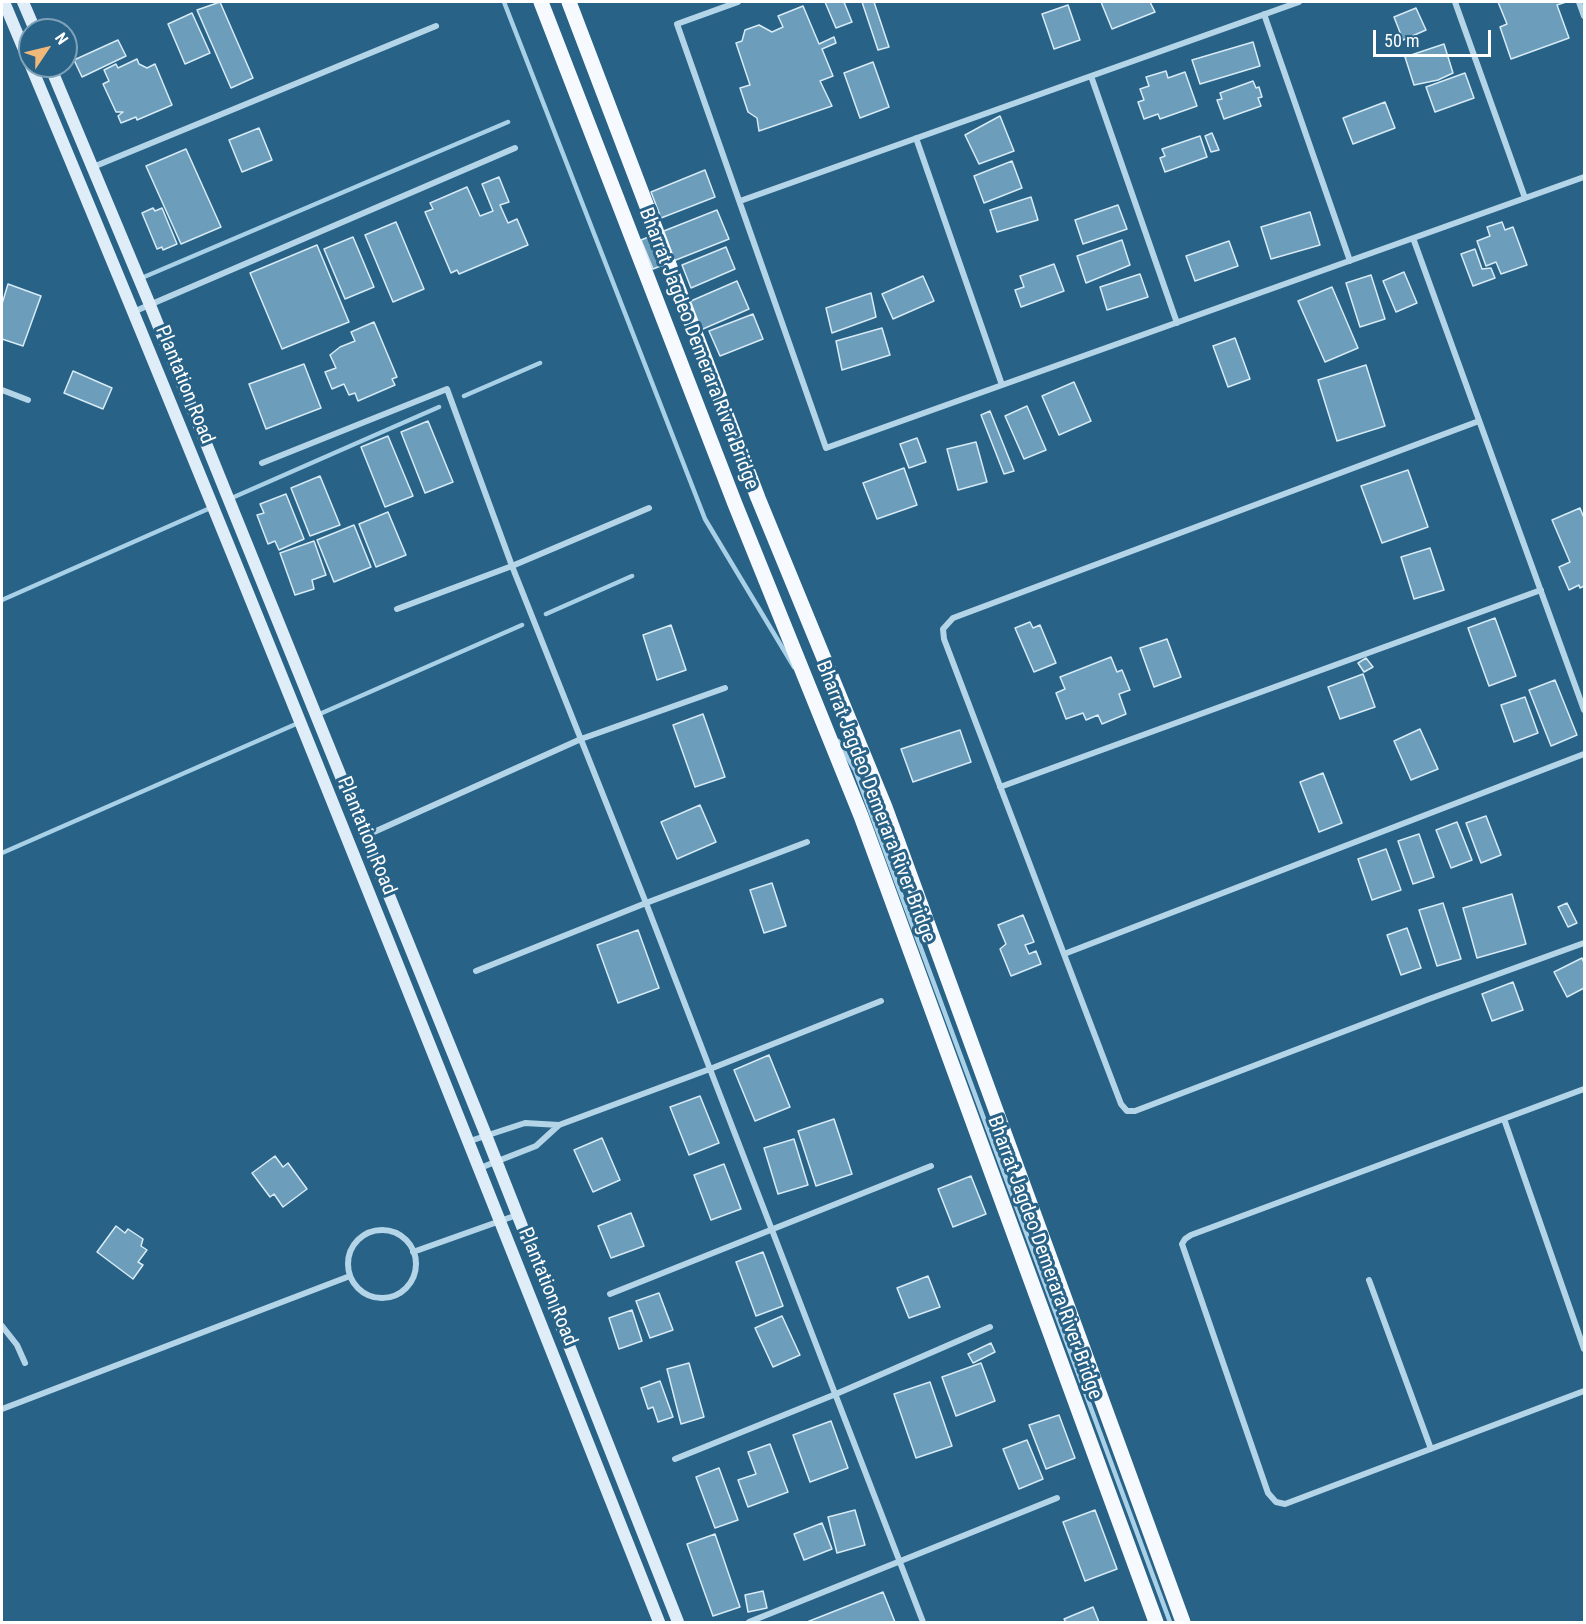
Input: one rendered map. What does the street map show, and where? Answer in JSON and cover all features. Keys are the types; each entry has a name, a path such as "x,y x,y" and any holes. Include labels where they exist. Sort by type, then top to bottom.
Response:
{"main road":[{"name":"Bharrat Jagdeo Demerara River Bridge","path":"541,2 735,504 857,806 1156,1623"},
{"name":"Bharrat Jagdeo Demerara River Bridge","path":"569,2 758,498 885,807 1183,1623"}],"street":[{"name":"Plantation Road","path":"4,2 18,36"},
{"path":"23,2 30,18"},
{"path":"738,2 677,24 826,448 1584,177"},
{"path":"740,201 1299,2"},
{"path":"1455,2 1525,198"},
{"path":"1579,2 1584,16"},
{"path":"1264,14 1350,261"},
{"path":"92,167 436,26"},
{"path":"1091,76 1177,322"},
{"name":"Plantation Road","path":"35,78 470,1141 659,1623"},
{"name":"Plantation Road","path":"55,78 150,305 486,1135 678,1623"},
{"path":"916,138 1002,385"},
{"path":"133,312 515,148"},
{"path":"1413,238 1584,710"},
{"path":"262,463 447,389 512,566 646,903 923,1623"},
{"path":"2,390 28,400"},
{"path":"1479,421 953,618 943,629 944,639 1121,1104 1127,1111 1135,1112 1584,943"},
{"path":"397,609 512,566 649,508"},
{"path":"1000,787 1541,590"},
{"path":"364,836 581,739 725,688"},
{"path":"1064,954 1584,754"},
{"path":"476,971 807,842"},
{"path":"480,1168 536,1146 559,1125 710,1069 881,1001"},
{"path":"1584,1089 1191,1235 1182,1244 1268,1492 1276,1502 1285,1504 1584,1391"},
{"path":"1504,1119 1584,1349"},
{"path":"470,1141 525,1122 559,1125"},
{"path":"610,1294 931,1166"},
{"path":"413,1252 517,1215"},
{"path":"387,1230 403,1237 416,1260 413,1278 402,1291 394,1296 385,1298 368,1295 354,1284 350,1276 347,1267 350,1249 355,1242 369,1232 387,1230"},
{"path":"2,1409 350,1276"},
{"path":"1369,1280 1431,1449"},
{"path":"2,1326 17,1345 25,1363"},
{"path":"675,1459 836,1394 990,1327"},
{"path":"749,1623 1058,1498"}],"building":[{"path":"220,2 253,78 231,88 197,10"},
{"path":"825,2 844,2 852,22 836,28"},
{"path":"862,2 874,2 889,47 878,50"},
{"path":"1101,2 1150,2 1155,12 1112,29"},
{"path":"1498,2 1566,2 1557,5 1569,38 1511,59 1500,27 1507,24"},
{"path":"1068,5 1080,40 1054,49 1042,14"},
{"path":"803,6 819,44 834,37 836,43 822,49 833,76 820,81 832,106 759,131 757,118 748,112 740,88 750,85 736,43 742,41 745,30 759,25 772,32 783,27 778,16"},
{"path":"1416,8 1426,30 1403,40 1394,17"},
{"path":"192,13 210,53 185,64 168,24"},
{"path":"118,40 126,56 82,77 78,68 78,58"},
{"path":"1253,42 1260,66 1200,84 1192,60"},
{"path":"1444,44 1453,73 1438,80 1414,85 1405,57"},
{"path":"137,59 139,64 147,68 155,64 172,105 137,120 136,117 121,123 118,116 123,112 116,112 103,84 109,81 104,70 116,64 118,68"},
{"path":"873,62 889,107 860,118 844,73"},
{"path":"1166,71 1168,78 1185,72 1197,106 1160,119 1158,114 1144,119 1138,102 1144,100 1140,89 1149,86 1146,77"},
{"path":"1465,73 1474,98 1435,112 1426,87"},
{"path":"1253,81 1256,88 1259,87 1262,97 1258,98 1261,106 1224,119 1217,100 1222,99 1220,93"},
{"path":"1385,102 1395,128 1353,144 1343,118"},
{"path":"1000,116 1014,151 979,164 965,135"},
{"path":"259,128 272,160 242,172 229,140"},
{"path":"1212,133 1219,150 1211,152 1205,136"},
{"path":"1200,136 1207,157 1165,172 1160,158 1165,156 1162,149"},
{"path":"186,149 221,227 181,244 146,166"},
{"path":"1012,161 1022,188 984,203 974,176"},
{"path":"705,170 715,197 661,218 651,192"},
{"path":"499,177 509,202 500,205 508,223 517,219 528,245 459,274 457,270 451,273 425,212 433,209 430,203 467,187 480,216 493,211 482,184"},
{"path":"1031,197 1038,220 997,232 990,210"},
{"path":"1118,205 1127,229 1083,244 1075,220"},
{"path":"153,208 155,211 162,208 177,244 163,250 162,247 157,249 142,213"},
{"path":"717,210 729,239 653,269 641,240"},
{"path":"1310,212 1320,245 1271,259 1261,227"},
{"path":"396,222 424,289 393,302 365,235"},
{"path":"1502,222 1505,230 1513,227 1527,265 1501,274 1496,262 1486,266 1477,241 1490,236 1487,227"},
{"path":"353,237 374,287 345,299 324,249"},
{"path":"1122,240 1130,265 1086,283 1077,256"},
{"path":"1229,241 1238,266 1195,281 1186,256"},
{"path":"317,245 349,322 282,349 250,273"},
{"path":"726,247 735,269 691,288 682,265"},
{"path":"1475,249 1482,269 1491,268 1495,278 1473,286 1461,254"},
{"path":"1054,264 1064,291 1021,307 1015,290 1024,287 1020,276"},
{"path":"1404,272 1417,303 1396,312 1383,281"},
{"path":"1140,274 1148,297 1107,310 1100,287"},
{"path":"1371,275 1385,319 1360,327 1346,283"},
{"path":"923,276 934,301 893,319 882,294"},
{"path":"737,281 749,309 696,332 684,304"},
{"path":"8,284 41,296 23,346 2,339 2,304"},
{"path":"1332,287 1358,348 1325,362 1298,301"},
{"path":"871,293 876,317 832,333 826,308"},
{"path":"753,314 763,339 720,356 709,331"},
{"path":"374,322 397,377 392,379 395,385 358,401 355,393 349,395 344,384 332,389 325,372 336,368 330,355 340,347 355,341 351,332"},
{"path":"882,328 890,355 842,370 836,341"},
{"path":"1235,338 1250,379 1228,387 1213,346"},
{"path":"304,364 321,408 266,429 249,384"},
{"path":"1366,365 1385,426 1337,441 1318,380"},
{"path":"73,371 112,388 103,409 64,393"},
{"path":"1074,382 1091,421 1059,435 1042,396"},
{"path":"1027,406 1046,450 1024,459 1005,416"},
{"path":"990,411 1014,471 1004,474 981,415"},
{"path":"428,421 453,482 425,493 401,432"},
{"path":"388,436 413,496 385,507 361,447"},
{"path":"917,438 926,462 909,468 900,444"},
{"path":"976,442 987,482 958,490 947,449"},
{"path":"904,468 917,505 877,519 863,483"},
{"path":"1408,470 1428,527 1382,543 1361,486"},
{"path":"320,476 340,525 310,536 291,488"},
{"path":"286,494 304,539 279,550 275,541 268,544 257,515 264,513 260,504"},
{"path":"1580,508 1584,518 1584,586 1580,588 1579,585 1569,590 1559,567 1570,562 1552,520"},
{"path":"388,512 406,555 376,567 359,524"},
{"path":"354,525 371,567 334,582 317,540"},
{"path":"314,541 326,575 312,580 314,589 295,595 280,553"},
{"path":"1430,548 1444,590 1414,599 1401,557"},
{"path":"1495,618 1516,676 1489,686 1468,628"},
{"path":"1030,622 1033,628 1040,625 1056,663 1034,672 1015,628"},
{"path":"671,625 686,670 657,680 643,635"},
{"path":"1167,639 1181,677 1154,687 1140,648"},
{"path":"1111,657 1117,672 1122,670 1130,690 1119,694 1126,714 1102,724 1098,715 1086,720 1083,713 1066,719 1056,693 1065,689 1060,677"},
{"path":"1366,658 1373,667 1364,672 1358,663"},
{"path":"1363,674 1375,707 1340,719 1328,687"},
{"path":"1555,680 1577,735 1551,746 1529,690"},
{"path":"1525,697 1538,733 1514,742 1501,705"},
{"path":"703,714 725,777 695,787 673,725"},
{"path":"1420,729 1438,769 1411,780 1394,741"},
{"path":"960,730 971,762 913,782 901,749"},
{"path":"1323,773 1342,823 1319,832 1300,782"},
{"path":"700,805 716,842 677,859 661,822"},
{"path":"1486,816 1501,855 1481,863 1466,823"},
{"path":"1457,822 1472,860 1451,868 1436,830"},
{"path":"1419,834 1434,877 1413,884 1398,841"},
{"path":"1386,849 1401,890 1372,900 1358,859"},
{"path":"772,883 786,926 764,933 750,890"},
{"path":"1512,894 1526,944 1477,958 1463,908"},
{"path":"1443,903 1461,959 1437,966 1419,910"},
{"path":"1567,903 1577,923 1568,927 1558,907"},
{"path":"1023,915 1034,942 1025,945 1029,954 1036,951 1041,964 1011,976 1000,949 1006,944 998,925"},
{"path":"1407,928 1421,968 1401,975 1387,935"},
{"path":"638,930 659,988 618,1003 597,945"},
{"path":"1582,958 1584,988 1567,997 1554,972"},
{"path":"1513,982 1523,1010 1492,1021 1482,994"},
{"path":"769,1055 790,1107 755,1121 734,1070"},
{"path":"700,1096 719,1143 689,1155 670,1107"},
{"path":"834,1119 852,1174 816,1186 798,1131"},
{"path":"602,1138 620,1180 593,1192 574,1150"},
{"path":"794,1139 808,1185 778,1194 764,1148"},
{"path":"275,1156 283,1167 288,1163 307,1189 283,1207 274,1194 270,1197 252,1173"},
{"path":"724,1164 741,1209 711,1220 694,1175"},
{"path":"971,1176 986,1214 953,1227 938,1189"},
{"path":"631,1213 644,1246 611,1258 598,1226"},
{"path":"116,1226 125,1233 128,1229 143,1239 141,1246 147,1250 138,1262 143,1265 133,1279 97,1252"},
{"path":"763,1252 783,1306 756,1316 736,1262"},
{"path":"928,1276 940,1307 909,1318 897,1288"},
{"path":"659,1293 673,1330 650,1338 636,1301"},
{"path":"632,1310 642,1341 619,1349 609,1318"},
{"path":"782,1316 800,1355 773,1367 755,1328"},
{"path":"991,1343 995,1352 973,1363 968,1354"},
{"path":"689,1363 704,1417 681,1424 667,1369"},
{"path":"981,1363 995,1401 956,1416 942,1377"},
{"path":"660,1381 673,1417 658,1422 653,1407 648,1409 641,1388"},
{"path":"930,1382 952,1446 916,1458 894,1394"},
{"path":"1059,1415 1075,1458 1046,1469 1029,1425"},
{"path":"831,1421 848,1468 810,1482 793,1435"},
{"path":"1027,1440 1043,1479 1019,1489 1003,1449"},
{"path":"770,1444 788,1492 748,1507 738,1480 756,1474 748,1452"},
{"path":"719,1468 738,1520 715,1528 696,1477"},
{"path":"855,1510 865,1545 837,1553 828,1517"},
{"path":"1095,1510 1117,1569 1085,1581 1063,1522"},
{"path":"822,1523 832,1549 804,1560 794,1534"},
{"path":"715,1534 740,1607 713,1616 687,1544"},
{"path":"763,1591 767,1608 748,1612 745,1595"},
{"path":"883,1592 895,1622 807,1622"},
{"path":"1093,1607 1099,1622 1066,1622 1064,1619"}],"waterway":[{"path":"504,2 705,519 794,667"},
{"path":"144,277 508,122"},
{"path":"464,396 540,363"},
{"path":"234,497 439,407"},
{"path":"2,600 208,509"},
{"path":"546,614 632,576"},
{"path":"322,713 522,625"},
{"path":"2,853 296,724"},
{"path":"838,741 855,770 1170,1622"}]}
